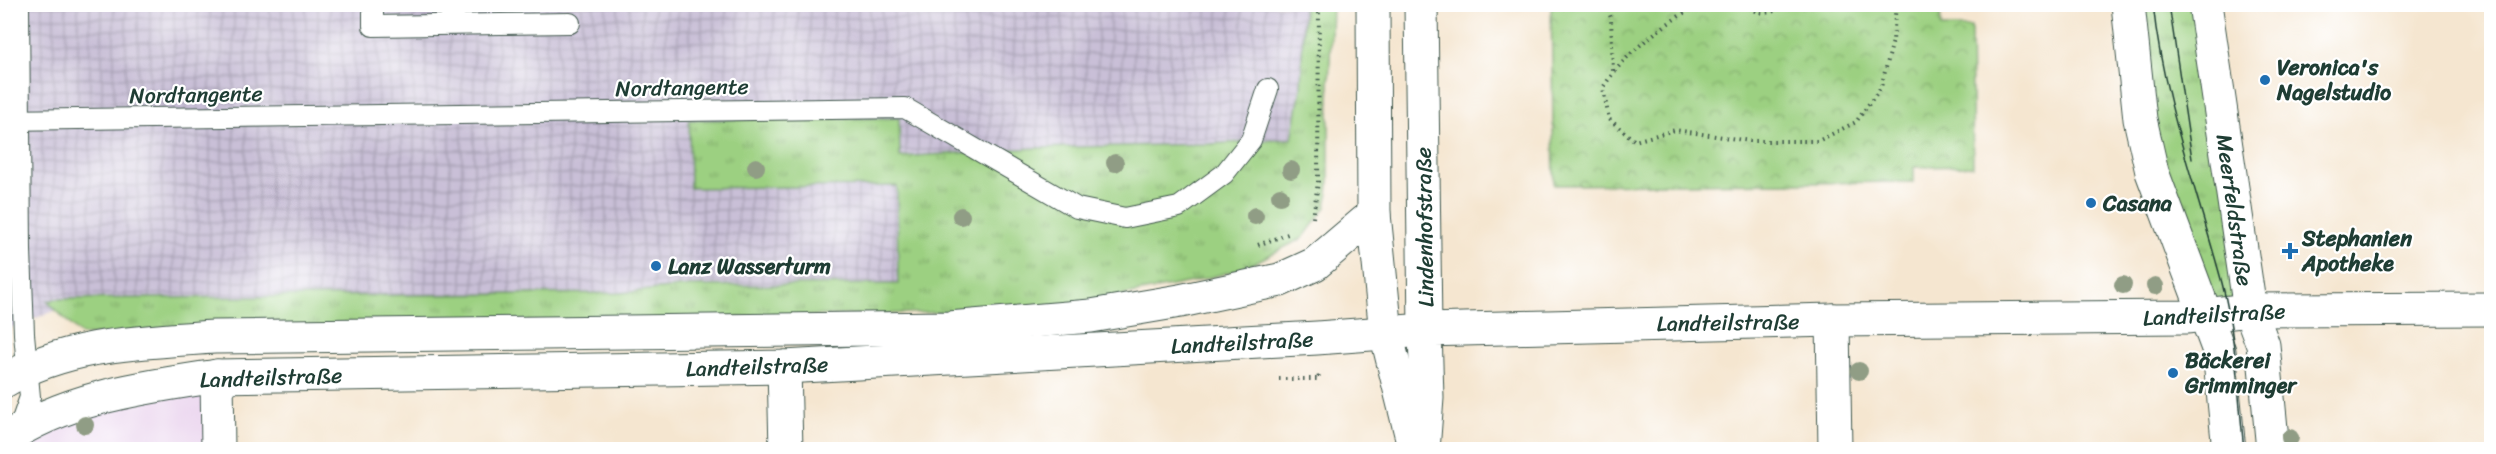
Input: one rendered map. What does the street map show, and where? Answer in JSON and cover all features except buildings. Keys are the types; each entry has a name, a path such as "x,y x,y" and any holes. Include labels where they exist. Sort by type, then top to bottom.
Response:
{"street":[{"path":"1374,4 1374,214 1386,333 1415,450"},
{"name":"Lindenhofstraße","path":"1421,4 1427,398 1424,450"},
{"path":"2128,4 2140,120 2152,172 2219,351 2229,450"},
{"name":"Meerfeldstraße","path":"2205,4 2250,310 2263,345 2273,450"},
{"name":"Landteilstraße","path":"15,375 69,355 115,345 214,337 949,328 1091,316 1180,301 1280,280 1315,264 1374,214"},
{"name":"Landteilstraße","path":"11,436 64,410 139,388 217,376 784,367 1425,330 1833,320 2206,315 2250,310 2492,309"},
{"path":"1833,320 1835,450"},
{"path":"784,367 786,450"},
{"path":"217,376 218,450"}],"lane":[{"path":"11,436 30,396 15,375 12,120 19,4"},
{"path":"373,4 373,26 570,23"},
{"name":"Nordtangente","path":"12,120 905,108 1077,208 1125,218 1179,207 1224,174 1251,140 1268,89"}],"path":[{"path":"1313,222 1318,182 1319,4"},
{"path":"1606,4 1611,18 1613,72"},
{"path":"1700,4 1673,19 1613,72 1603,88 1609,119 1635,141 1675,130 1750,141 1818,141 1856,122 1881,87 1893,41 1896,4"},
{"path":"1744,4 1757,12 1767,13 1778,11 1787,4"}],"shaded area":[{"path":"5,5 1306,5 1308,177 898,289 70,305 5,330"},
{"path":"206,387 206,449 8,450 98,411"}],"green space":[{"path":"1304,5 1332,5 1329,185 1326,207 1303,238 1242,269 1192,282 1115,297 1028,310 81,335 47,301 57,299 620,293 690,286 898,284 897,186 690,188 689,120 899,118 900,157 1035,148 1210,144 1292,139 1301,88"},
{"path":"1551,5 1940,5 1941,27 1971,27 1973,166 1914,167 1914,182 1554,185"},
{"path":"2128,5 2205,5 2250,310 2206,315 2175,230"}],"tram line":[{"path":"2153,4 2164,75 2227,303 2234,344 2244,450"},
{"path":"2169,4 2192,159"}],"place":[{"name":"Veronica's Nagelstudio","path":"2265,80"},
{"name":"Casana","path":"2091,203"},
{"name":"Stephanien Apotheke","path":"2290,251"},
{"name":"Lanz Wasserturm","path":"656,266"},
{"name":"Bäckerei Grimminger","path":"2173,373"}]}
